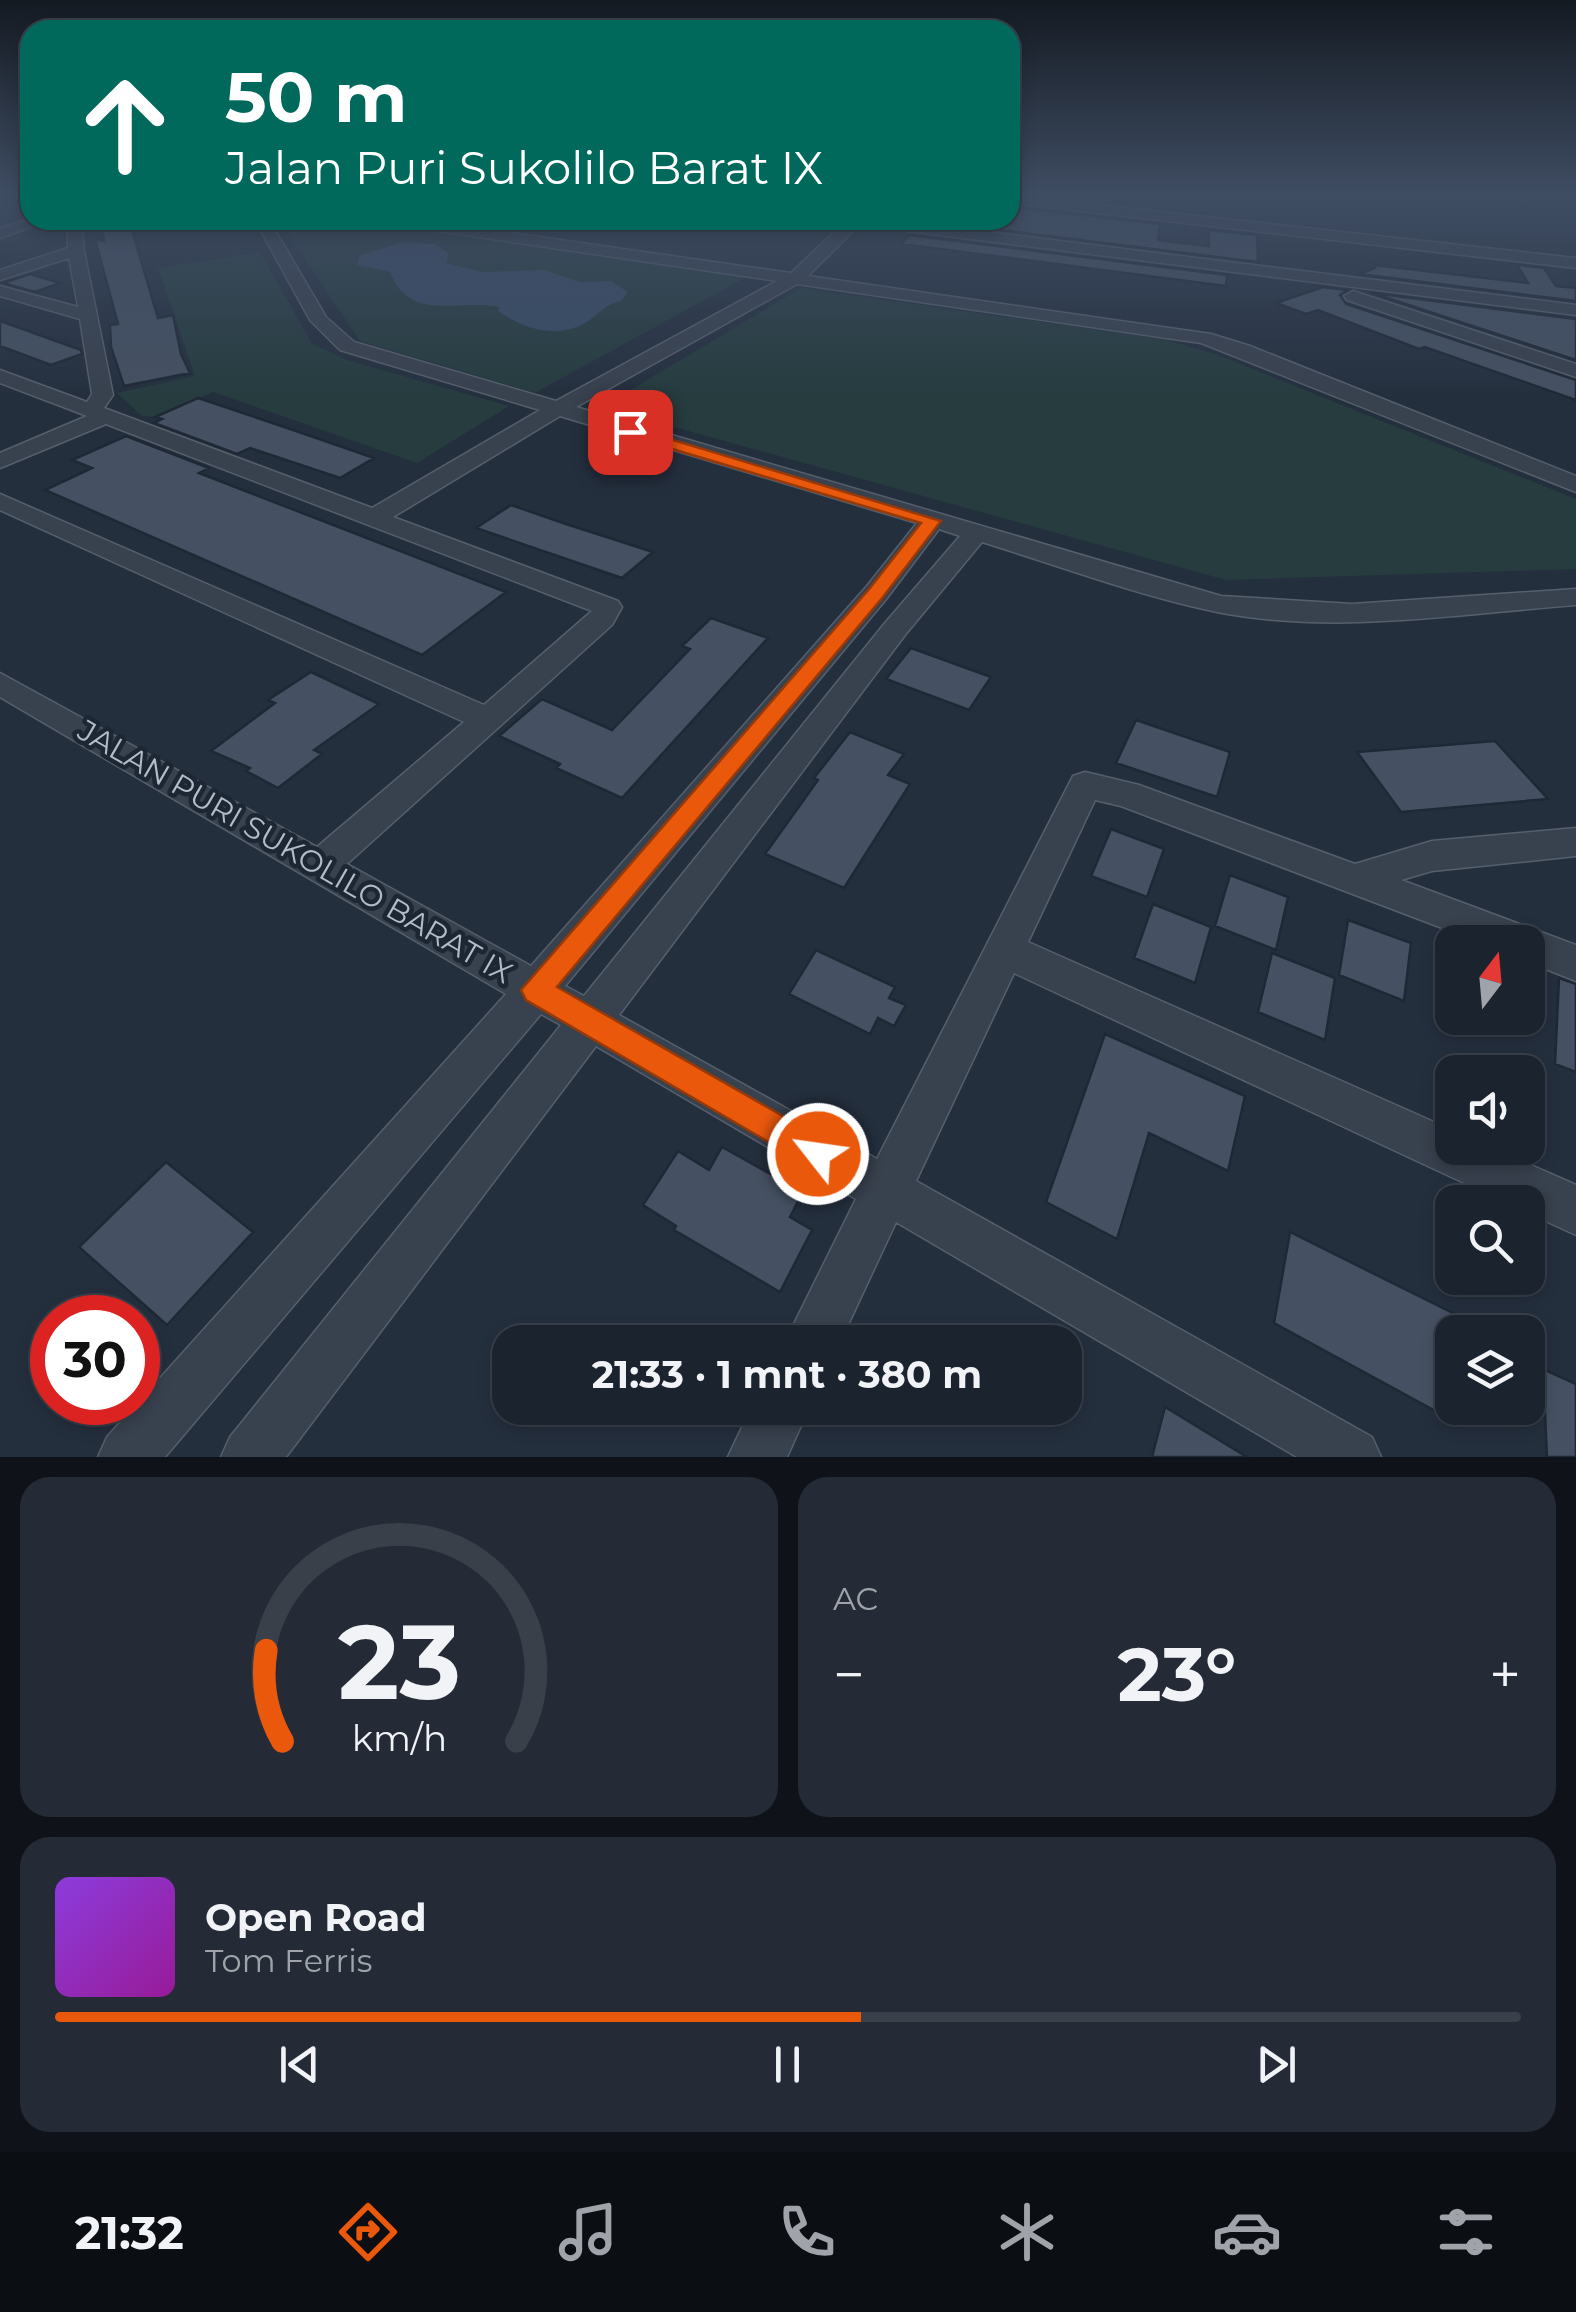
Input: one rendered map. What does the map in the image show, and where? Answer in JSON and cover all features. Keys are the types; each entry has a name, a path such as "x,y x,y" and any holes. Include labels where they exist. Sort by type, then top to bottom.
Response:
{"street":[{"path":"0,275 41,262"},
{"path":"0,460 98,413 103,395 78,262"},
{"path":"286,262 319,320 336,339 364,353 1218,604 1328,613 1576,597"},
{"path":"690,262 1216,341 1576,485"},
{"path":"363,512 482,454 543,407 783,262"},
{"path":"363,512 459,446 703,331 796,277 813,262"},
{"path":"1304,262 1516,351 1576,371"},
{"path":"1322,262 1576,310"},
{"path":"1535,262 1576,263"},
{"path":"0,292 90,316"},
{"path":"680,324 703,331"},
{"path":"1516,351 1576,358"},
{"path":"0,376 608,607 602,619 322,864"},
{"path":"459,446 482,454"},
{"path":"0,500 489,720"},
{"path":"127,1457 536,990 876,592 932,521"},
{"path":"250,1457 914,605 975,534"},
{"path":"876,592 914,605"},
{"name":"JALAN PURI SUKOLILO BARAT IX","path":"0,683 322,864 587,1023 1352,1457"},
{"path":"820,1325 1006,951 1080,791 1090,784 1127,794 1477,925"},
{"path":"1355,879 1432,856 1576,842"},
{"path":"1006,951 1576,1210"},
{"path":"1545,951 1576,963"},
{"path":"758,1457 773,1425"}],"green space":[{"path":"196,262 266,262 312,344 347,360 509,406 417,463 213,392 155,417 142,416 117,393 195,376 158,268"},
{"path":"307,262 641,262 746,277 535,393 360,341"},
{"path":"801,288 1167,340 1218,355 1576,499 1576,569 1226,580 602,407"}],"water":[{"path":"446,262 482,272 544,270 580,282 611,281 628,292 621,301 577,327 541,330 518,323 498,311 500,307 422,304 399,288 390,272 357,265"}],"building":[{"path":"101,262 141,262 158,318 173,315 181,354 190,373 124,386 111,347 110,325 118,324"},
{"path":"1041,262 1124,262 1227,275 1226,286"},
{"path":"1374,265 1528,283 1517,265 1544,268 1556,286 1576,288 1576,301 1359,274 1375,268"},
{"path":"30,274 60,283 35,292 3,283"},
{"path":"1323,287 1347,290 1340,295 1346,304 1576,380 1576,400 1425,347 1419,349 1318,310 1306,314 1276,303"},
{"path":"1372,293 1576,319 1576,360"},
{"path":"0,321 81,350 82,354 51,365 0,346"},
{"path":"198,398 374,458 340,478 250,448 237,454 154,423 162,419 155,417"},
{"path":"126,436 209,468 199,473 506,592 422,655 45,490 92,468 72,460"},
{"path":"511,505 653,552 622,578 476,528"},
{"path":"711,618 768,638 622,798 499,736 542,699 612,730 690,649 682,646"},
{"path":"911,648 991,677 969,710 886,679"},
{"path":"311,672 379,704 314,750 322,754 278,788 246,771 250,768 211,751 275,703 268,700"},
{"path":"1136,720 1230,752 1217,797 1116,763"},
{"path":"850,732 904,754 888,775 910,784 844,888 765,854 818,780 814,778"},
{"path":"1495,741 1548,799 1401,812 1357,752"},
{"path":"1111,829 1164,849 1147,897 1091,876"},
{"path":"1230,875 1288,897 1276,950 1215,926"},
{"path":"1153,904 1211,927 1195,983 1134,958"},
{"path":"1348,920 1411,943 1404,1001 1339,975"},
{"path":"816,950 895,987 889,998 906,1005 894,1026 878,1018 870,1034 789,994"},
{"path":"1272,953 1335,978 1325,1040 1258,1012"},
{"path":"1559,978 1576,984 1576,1072 1555,1064"},
{"path":"1105,1034 1245,1096 1228,1171 1149,1133 1117,1239 1046,1202"},
{"path":"722,1147 803,1192 790,1217 812,1230 780,1292 674,1230 676,1226 643,1205 678,1151 709,1170"},
{"path":"166,1162 253,1232 167,1325 160,1319 160,1295 133,1295 79,1247"},
{"path":"1290,1232 1457,1315 1435,1315 1435,1411 1274,1323"},
{"path":"1545,1370 1576,1384 1576,1457 1547,1457"},
{"path":"1165,1407 1247,1457 1152,1457"}],"route":[{"path":"630,432 932,521 876,592 536,990 818,1154"}]}
